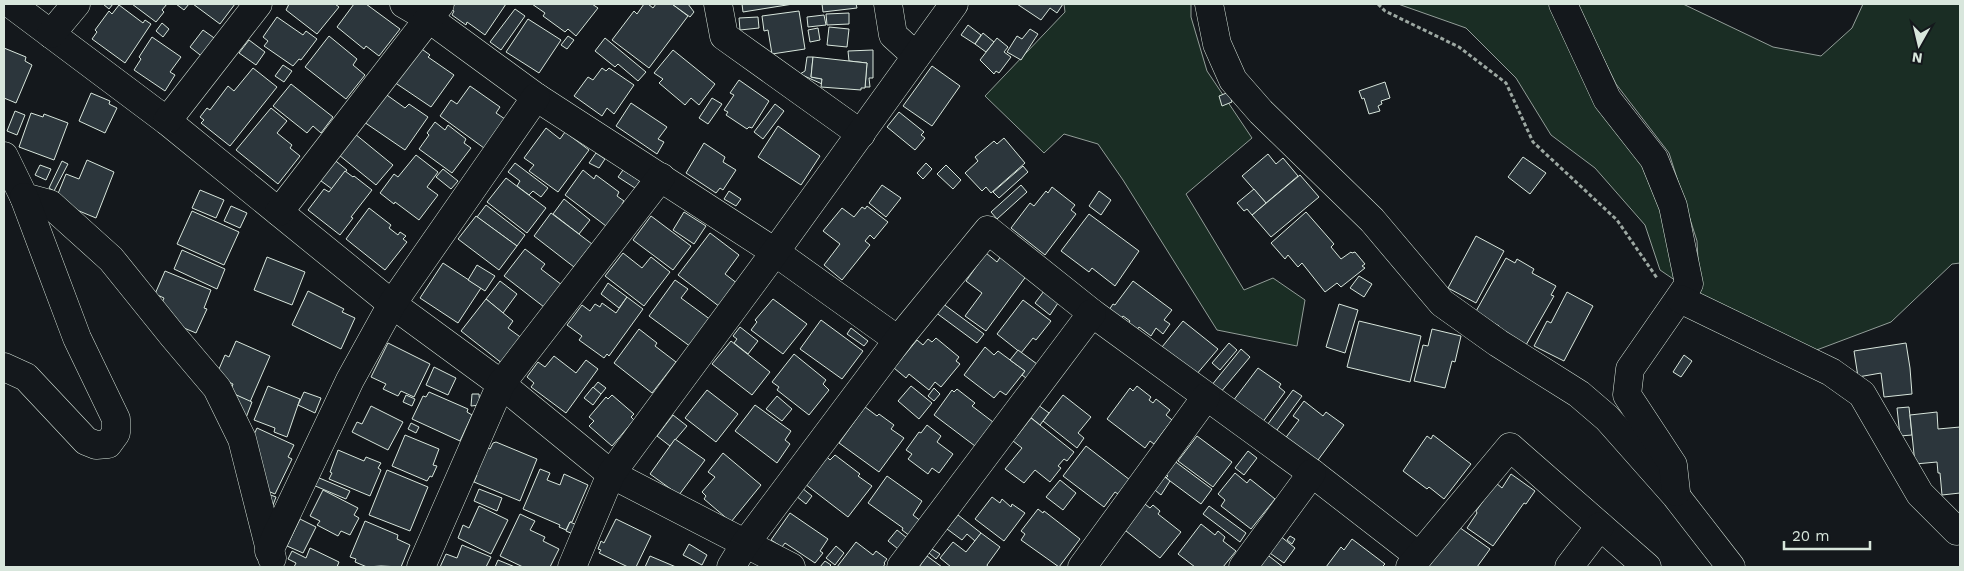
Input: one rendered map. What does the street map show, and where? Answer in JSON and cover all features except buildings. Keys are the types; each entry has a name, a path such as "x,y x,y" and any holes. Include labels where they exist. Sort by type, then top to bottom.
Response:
{"street":[{"path":"11,4 167,121 392,304 501,384 610,474 791,567"},
{"path":"51,34 76,4"},
{"path":"167,121 258,4"},
{"path":"404,4 434,11 536,97 775,252 898,340"},
{"path":"718,4 724,36 861,134"},
{"path":"888,4 893,35 916,56"},
{"path":"572,567 610,474 775,252 954,4"},
{"path":"1209,4 1217,44 1233,80 1261,112 1372,220 1442,303 1498,343 1578,394 1607,418 1676,496 1731,567"},
{"path":"1563,4 1607,100 1654,159 1673,206 1689,284 1630,368 1627,395 1673,465 1676,496"},
{"path":"279,212 434,11"},
{"path":"272,559 350,380 392,304 536,97"},
{"path":"4,156 24,197 77,338 116,419 116,433 108,444 96,445 86,441 26,377 4,367"},
{"path":"421,567 501,384 662,177"},
{"path":"24,197 50,204 111,259 172,336 217,388 242,439 272,559"},
{"path":"731,567 746,544 898,340 988,230 1092,313 1312,473 1414,561 1510,447 1647,567"},
{"path":"1680,299 1830,372 1862,394 1920,494 1957,531"},
{"path":"901,567 1092,313"},
{"path":"1082,567 1206,397"},
{"path":"1243,567 1312,473"},
{"path":"1569,567 1600,526"}],"path":[{"path":"1378,4 1385,11 1459,46 1506,83 1533,142 1617,220 1661,284 1680,299"}],"green space":[{"path":"1064,4 1191,4 1191,17 1207,71 1252,138 1186,194 1244,290 1273,278 1305,300 1297,346 1217,330 1123,180 1098,144 1064,134 1044,153 985,96 1065,12"},
{"path":"1398,4 1551,4 1638,156 1665,222 1682,285 1660,270 1645,225 1595,168 1551,135 1516,78 1466,28"},
{"path":"1577,4 1683,4 1773,47 1821,56 1852,28 1863,4 1960,4 1960,263 1952,264 1891,322 1814,351 1700,296 1697,241 1669,153 1616,84"}]}
